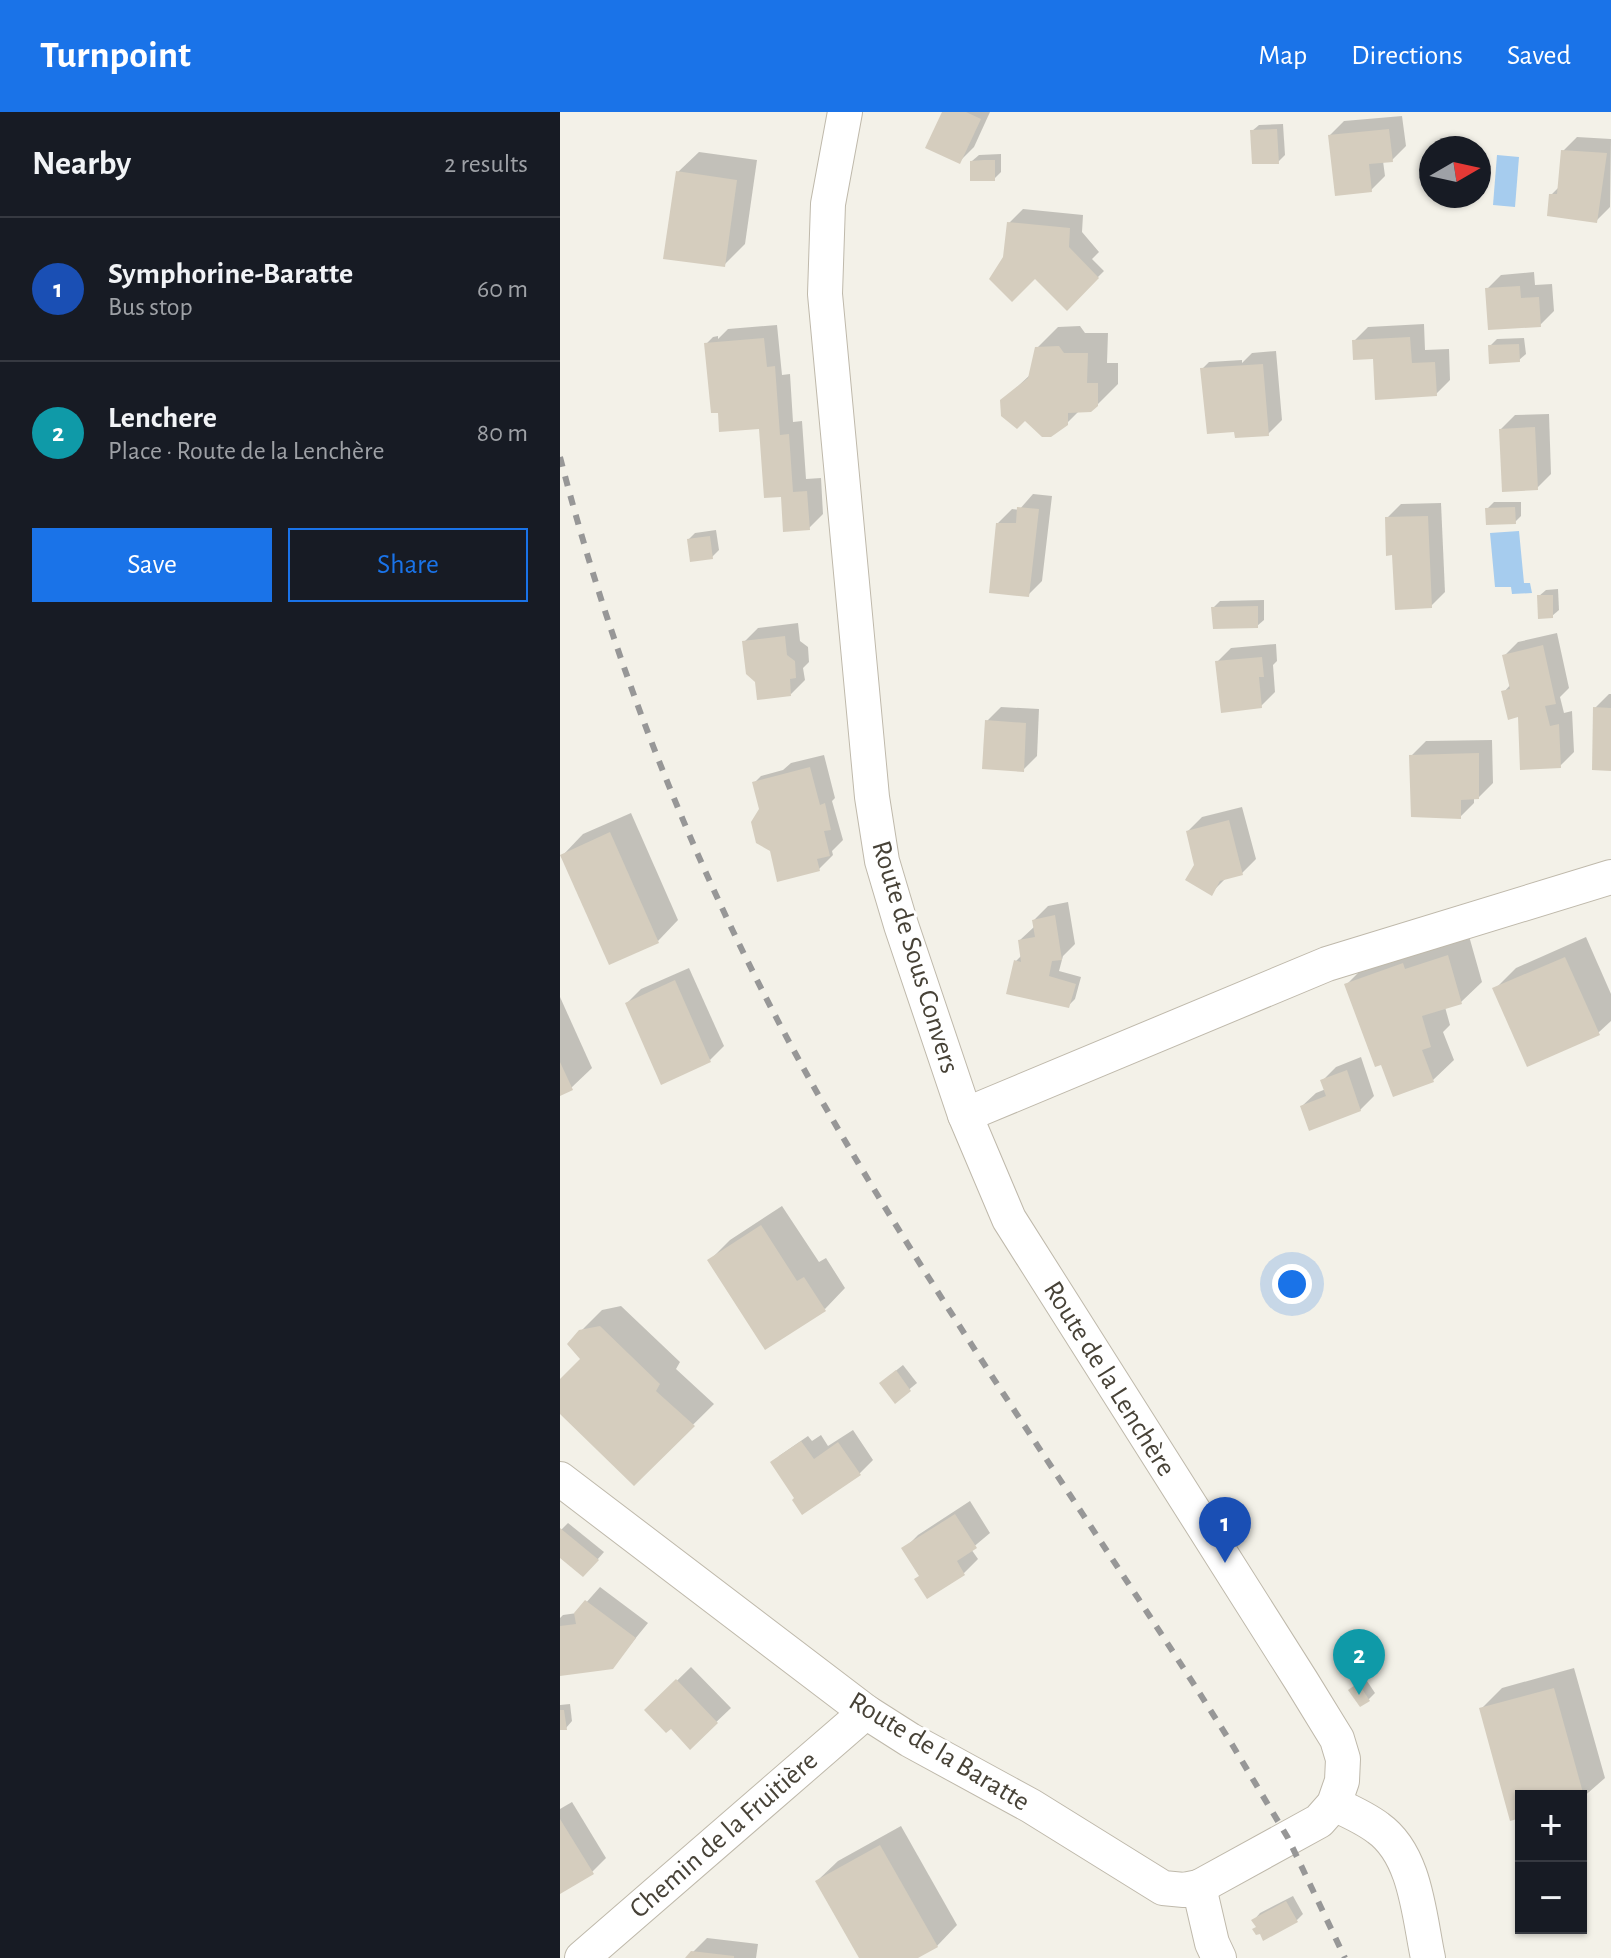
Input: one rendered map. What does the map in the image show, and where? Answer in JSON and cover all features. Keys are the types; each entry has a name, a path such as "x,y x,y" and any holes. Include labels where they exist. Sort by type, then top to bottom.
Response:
{"street":[{"name":"Route de Sous Convers","path":"845,112 828,204 825,294 872,797 889,888 965,1115"},
{"path":"965,1115 1327,964 1611,877"},
{"name":"Route de la Lenchère","path":"965,1115 1009,1219 1337,1739 1343,1759 1342,1781 1334,1804"},
{"name":"Route de la Baratte","path":"560,1479 866,1712 910,1740 1031,1806 1163,1888 1184,1890 1199,1887"},
{"name":"Chemin de la Fruitière","path":"582,1958 866,1712"},
{"path":"1219,1958 1212,1943 1199,1887 1319,1821 1334,1804 1379,1828 1399,1848 1412,1884 1428,1958"}],"water":[{"path":"1497,155 1519,157 1515,207 1493,205"},
{"path":"1519,531 1524,583 1530,583 1532,593 1512,594 1511,587 1495,587 1490,533"}],"building":[{"path":"942,112 966,112 981,119 960,164 925,148"},
{"path":"1277,129 1279,164 1252,164 1250,130"},
{"path":"1389,129 1393,162 1369,164 1372,192 1335,196 1328,135"},
{"path":"1561,150 1607,153 1597,223 1547,216 1549,194 1557,194"},
{"path":"995,160 995,181 970,181 970,161"},
{"path":"676,171 737,180 725,267 663,259"},
{"path":"1007,222 1070,228 1069,247 1099,278 1067,311 1035,279 1012,302 989,279 1003,257"},
{"path":"1520,286 1521,298 1539,297 1541,327 1488,330 1485,288"},
{"path":"1410,337 1412,363 1435,362 1437,396 1375,400 1373,359 1353,360 1352,340"},
{"path":"764,338 767,367 775,366 780,435 789,434 793,492 807,491 810,530 783,532 781,497 764,498 759,429 719,432 718,413 711,413 704,343"},
{"path":"1519,344 1520,362 1489,364 1488,345"},
{"path":"1059,346 1064,353 1088,353 1087,383 1098,383 1098,406 1091,412 1068,413 1068,425 1051,437 1042,437 1025,421 1017,429 1001,416 1000,400 1028,378 1035,347"},
{"path":"1263,364 1269,436 1235,438 1234,432 1207,434 1200,368"},
{"path":"1535,427 1538,490 1502,492 1499,429"},
{"path":"1017,507 1039,509 1029,597 989,593 996,523 1016,523"},
{"path":"1515,507 1516,524 1486,525 1485,508"},
{"path":"1428,516 1432,608 1395,610 1392,555 1386,556 1385,517"},
{"path":"710,536 713,559 690,562 687,539"},
{"path":"1537,595 1553,595 1553,618 1538,619"},
{"path":"1258,606 1258,628 1213,629 1211,607"},
{"path":"785,636 787,655 795,661 796,678 790,679 791,696 757,700 755,682 746,674 742,641"},
{"path":"1543,645 1556,704 1545,706 1550,726 1559,724 1561,768 1520,770 1518,717 1508,720 1501,691 1510,689 1502,655"},
{"path":"1262,657 1264,677 1259,677 1262,708 1221,713 1215,661"},
{"path":"1593,707 1611,708 1611,771 1592,770"},
{"path":"985,720 1026,723 1024,772 982,769"},
{"path":"1479,753 1479,799 1461,800 1461,819 1411,817 1409,755"},
{"path":"810,767 820,805 825,803 831,830 824,831 830,856 817,859 820,871 777,882 770,851 756,843 751,822 759,809 752,782"},
{"path":"1229,820 1243,875 1220,881 1212,896 1185,880 1194,865 1186,831"},
{"path":"610,832 659,943 609,965 560,855"},
{"path":"1055,915 1062,960 1052,961 1049,976 1076,984 1069,1008 1006,994 1014,960 1021,962 1018,940 1035,937 1032,920"},
{"path":"1448,955 1462,1004 1422,1016 1431,1047 1422,1050 1434,1082 1393,1097 1381,1065 1375,1067 1344,984 1403,963 1405,969"},
{"path":"1565,957 1600,1035 1527,1067 1492,988"},
{"path":"675,980 711,1062 661,1085 625,1003"},
{"path":"560,1062 573,1090 560,1096"},
{"path":"1347,1070 1361,1111 1309,1131 1300,1106 1326,1096 1320,1080"},
{"path":"761,1225 797,1281 804,1277 826,1311 765,1350 707,1260"},
{"path":"600,1326 660,1384 656,1391 695,1426 634,1486 560,1414 560,1379 580,1359 567,1344 579,1330"},
{"path":"896,1370 911,1391 895,1404 879,1383"},
{"path":"801,1441 814,1459 838,1442 861,1475 802,1515 770,1462"},
{"path":"955,1514 977,1548 957,1561 965,1575 927,1599 914,1579 919,1576 901,1548"},
{"path":"560,1528 599,1560 583,1577 560,1558"},
{"path":"585,1600 636,1638 613,1669 560,1676 560,1626 576,1624 574,1613"},
{"path":"676,1679 718,1723 690,1750 671,1729 666,1733 644,1710"},
{"path":"1358,1683 1370,1701 1360,1707 1348,1690"},
{"path":"1554,1688 1582,1790 1515,1790 1515,1820 1510,1821 1479,1708"},
{"path":"560,1710 564,1710 567,1730 560,1730"},
{"path":"560,1819 594,1874 560,1894"},
{"path":"880,1845 938,1947 918,1958 859,1958 815,1881"},
{"path":"1286,1901 1298,1922 1263,1941 1260,1934 1256,1935 1252,1929 1256,1927 1251,1920"},
{"path":"691,1951 734,1956 734,1958 685,1958"}],"railway":[{"path":"560,457 608,621 636,701 700,860 774,1014 915,1256 1233,1746 1288,1838 1345,1958"}],"place":[{"name":"Symphorine-Baratte","path":"1225,1563"},
{"name":"Lenchere","path":"1359,1695"}]}
